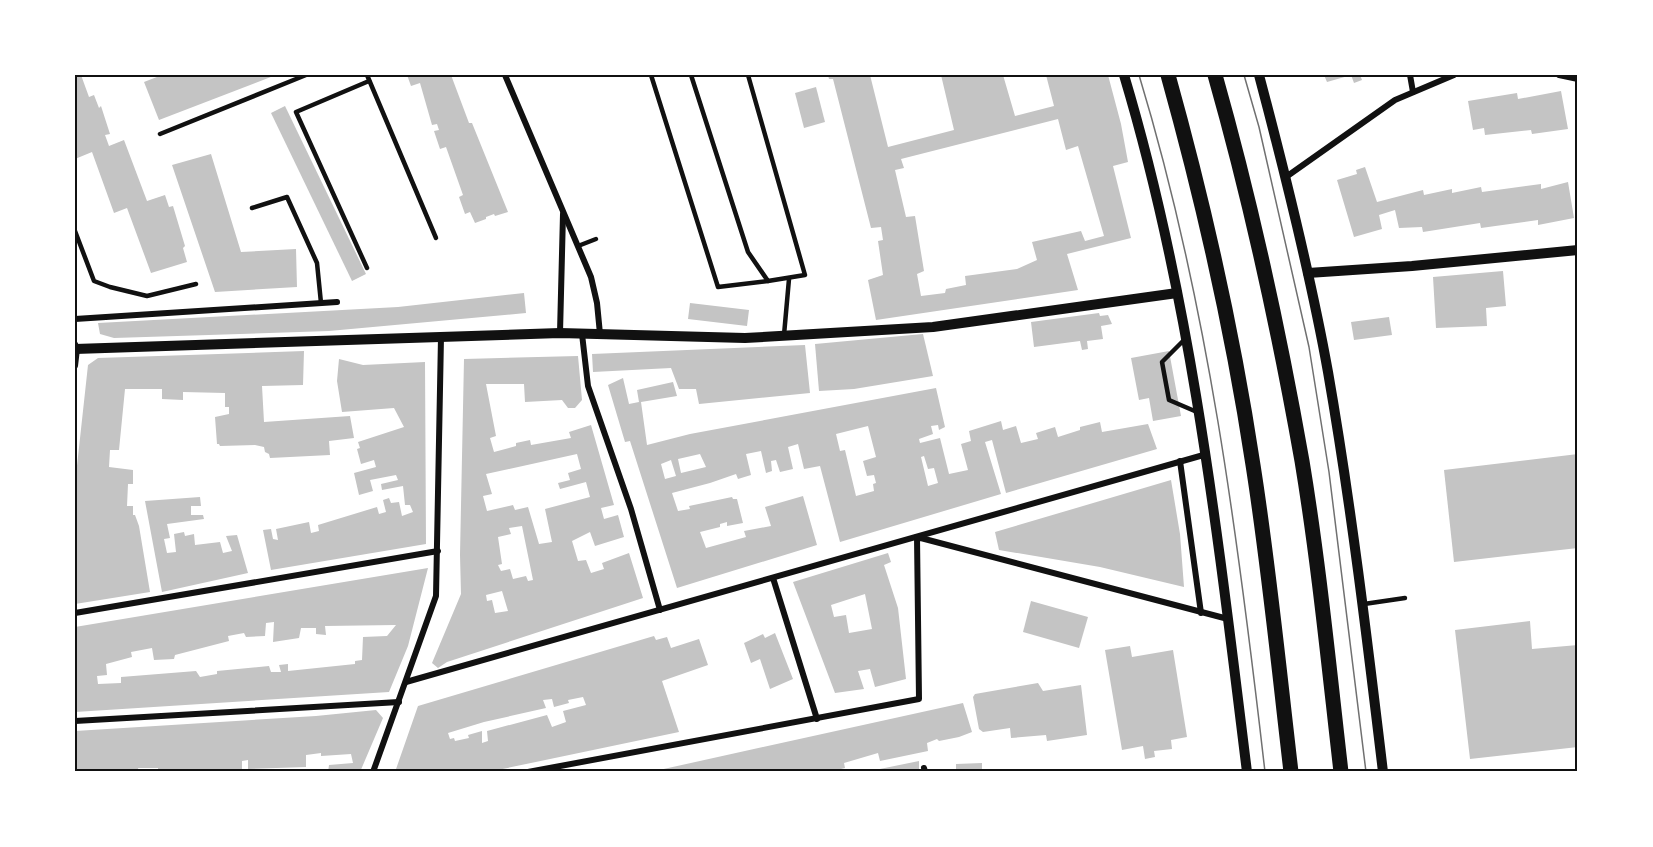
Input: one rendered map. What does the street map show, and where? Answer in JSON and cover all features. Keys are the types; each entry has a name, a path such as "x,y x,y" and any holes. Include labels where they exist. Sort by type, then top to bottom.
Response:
{"main road":[{"path":"1168,75 1210,234 1241,388 1267,569 1291,772"},
{"path":"1215,75 1258,242 1278,331 1296,430 1315,551 1341,772"}],"street":[{"path":"505,75 591,278 597,303 600,334"},
{"path":"1124,75 1143,140 1177,293 1207,454 1247,772"},
{"path":"1259,75 1308,273 1329,381 1352,517 1383,772"},
{"path":"1410,75 1413,92"},
{"path":"1286,177 1395,100 1454,75"},
{"path":"1559,75 1578,79"},
{"path":"560,333 563,210"},
{"path":"1308,273 1412,266 1578,250"},
{"path":"75,366 76,347 560,333 745,338 933,327 1177,293"},
{"path":"75,319 337,302"},
{"path":"582,334 588,386 631,509 660,610"},
{"path":"373,772 436,597 441,338"},
{"path":"406,682 1207,454"},
{"path":"1179,461 1201,613"},
{"path":"917,537 1228,619"},
{"path":"528,772 919,699 917,537"},
{"path":"75,613 438,551"},
{"path":"773,578 817,719"},
{"path":"75,721 399,702"}],"lane":[{"path":"160,134 306,75"},
{"path":"367,75 436,238"},
{"path":"651,75 718,287 805,275 748,75"},
{"path":"691,75 748,252 768,281"},
{"path":"367,268 296,112 369,81"},
{"path":"252,208 287,197 317,263 321,303"},
{"path":"75,231 94,281 147,296 196,284"},
{"path":"578,246 596,238"},
{"path":"784,335 789,279"},
{"path":"1186,338 1162,362 1170,400 1199,413"},
{"path":"1363,604 1406,598"}],"building":[{"path":"75,75 81,75 89,97 94,95 99,108 101,106 110,134 105,135 109,146 124,140 147,201 165,195 169,207 173,206 185,246 183,248 187,262 151,273 127,208 114,213 92,152 75,159"},
{"path":"162,75 276,75 159,120 144,82"},
{"path":"407,75 451,75 469,123 472,123 508,212 495,216 494,214 475,223 470,212 465,214 459,197 463,195 446,147 440,149 434,131 439,130 437,124 432,125 420,83 411,86"},
{"path":"828,75 870,75 888,147 954,130 941,75 1003,75 1015,116 1054,106 1046,75 1108,75 1128,162 1113,166 1131,238 1067,254 1078,290 876,320 868,280 883,275 878,241 883,240 881,227 871,228 833,79 829,79","holes":["1058,119 1066,150 1078,146 1104,236 1085,241 1081,231 1032,242 1037,260 1017,269 965,276 966,285 946,289 945,293 921,296 917,274 924,271 915,216 906,217 895,170 904,168 901,159"]},
{"path":"1324,75 1347,75 1348,76 1327,82"},
{"path":"1351,75 1360,75 1362,80 1354,83"},
{"path":"816,87 825,122 804,128 795,93"},
{"path":"1561,91 1568,129 1532,134 1531,130 1485,135 1484,128 1473,130 1468,101 1517,93 1518,99"},
{"path":"285,106 366,274 352,281 271,113"},
{"path":"211,154 241,252 296,249 297,287 215,292 172,165"},
{"path":"1365,167 1377,202 1423,190 1424,195 1452,189 1452,193 1481,187 1482,192 1541,184 1541,189 1568,182 1574,218 1538,225 1538,220 1481,228 1480,223 1423,232 1422,227 1399,228 1395,210 1379,215 1382,229 1354,237 1337,180 1357,174 1356,170"},
{"path":"1503,271 1506,306 1486,308 1487,326 1436,328 1433,277"},
{"path":"524,293 526,313 329,331 114,338 100,334 98,323 398,307"},
{"path":"690,303 749,310 747,326 688,319"},
{"path":"1099,313 1100,316 1108,315 1112,324 1101,326 1103,339 1087,341 1088,349 1082,350 1080,341 1034,347 1031,322"},
{"path":"1389,317 1392,335 1354,340 1351,322"},
{"path":"923,334 933,376 854,389 819,391 815,344"},
{"path":"805,345 810,393 699,404 696,389 679,389 671,368 593,372 592,354"},
{"path":"304,351 303,385 262,386 264,422 350,416 354,438 329,441 330,455 270,458 264,447 220,446 217,444 215,417 229,414 229,407 225,407 225,393 183,392 183,400 162,399 162,389 125,389 119,450 110,450 109,467 133,470 133,484 128,484 127,506 133,506 133,515 139,526 150,592 75,604 75,484 88,365 98,358"},
{"path":"1169,351 1181,416 1153,421 1149,398 1139,400 1131,358"},
{"path":"578,356 582,400 575,408 568,408 562,400 525,402 524,384 486,384 496,436 490,438 494,452 530,440 531,445 571,438 569,432 591,425 614,505 601,508 604,519 618,515 624,537 595,546 590,532 572,541 578,561 586,560 591,573 604,569 602,563 629,553 643,598 447,662 438,668 432,663 461,594 464,359","holes":["577,454 581,469 568,473 570,480 558,483 560,489 586,482 590,497 545,509 552,542 539,544 528,507 515,510 513,505 487,511 483,496 492,494 486,474","522,526 533,580 528,581 526,576 513,579 510,569 501,571 498,565 502,564 498,537 511,534 509,528","502,591 508,611 495,613 492,600 487,601 486,595"]},
{"path":"339,359 363,365 425,362 426,544 271,570 263,530 271,529 273,539 278,540 276,529 309,522 311,533 319,531 318,525 377,507 379,514 386,512 383,500 389,498 391,503 399,502 402,516 413,512 410,505 405,505 403,486 382,490 381,484 398,480 396,475 370,480 373,491 359,495 354,473 376,467 374,460 361,464 357,449 360,448 358,442 404,427 394,408 342,412 337,381"},
{"path":"623,378 629,404 639,402 637,390 673,382 677,396 641,402 647,445 690,434 936,388 945,427 939,430 938,425 931,426 933,434 919,439 920,443 940,438 949,474 968,470 961,444 971,441 969,431 1001,421 1003,430 1016,426 1021,443 1038,439 1036,433 1055,427 1058,437 1080,430 1080,427 1100,422 1102,432 1148,424 1157,449 1006,493 992,440 985,442 1001,494 840,542 820,466 804,469 798,444 788,447 793,469 780,472 776,460 771,461 772,471 766,473 761,451 746,454 751,475 738,479 736,474 672,493 678,511 690,509 689,506 732,497 737,499 743,523 727,526 727,522 720,524 720,527 700,532 706,548 746,537 744,531 771,526 765,507 803,496 817,545 677,588 630,441 625,442 608,385","holes":["868,426 876,457 863,461 867,476 874,475 876,483 873,484 874,491 856,496 845,450 840,451 836,434","700,454 706,467 681,473 678,459","924,456 928,469 934,468 938,483 928,486 921,457","671,460 676,476 665,479 661,464"]},
{"path":"1578,454 1578,548 1454,562 1444,470"},
{"path":"1171,480 1180,534 1184,587 1100,567 999,550 995,532"},
{"path":"200,497 201,506 191,506 191,515 203,515 204,519 167,524 170,538 164,539 167,553 176,552 174,534 184,532 185,536 194,534 195,545 220,542 223,553 232,551 226,536 237,535 248,573 162,592 145,501"},
{"path":"888,553 891,562 884,565 898,608 906,679 875,687 870,669 858,671 864,689 835,693 793,582","holes":["865,594 872,629 849,633 846,615 834,617 831,605"]},
{"path":"428,568 408,646 389,692 75,712 75,627","holes":["274,622 273,642 299,638 301,628 316,628 316,634 326,635 325,626 396,625 387,636 363,637 362,660 355,661 355,664 288,671 288,664 279,665 281,672 271,672 269,666 217,671 217,674 200,677 196,671 121,677 121,683 98,684 97,676 107,675 106,664 132,657 131,652 152,648 154,660 174,659 175,655 229,641 228,636 244,633 246,637 265,636 266,623"]},
{"path":"1031,601 1088,617 1079,648 1023,632"},
{"path":"1530,621 1532,649 1578,645 1578,747 1470,759 1455,630"},
{"path":"775,633 793,679 770,689 760,659 751,663 744,643 763,634 765,638"},
{"path":"654,636 656,640 667,637 671,648 699,639 708,665 662,681 679,732 488,772 395,772 418,706","holes":["583,697 586,705 563,711 566,722 552,727 547,715 487,731 488,741 482,743 482,731 468,735 469,738 455,741 454,738 450,739 448,733 546,708 543,700 552,699 554,707 569,703 568,700"]},
{"path":"1130,646 1132,657 1173,650 1187,737 1171,740 1172,749 1154,751 1155,757 1145,759 1143,746 1122,750 1105,650"},
{"path":"1038,683 1043,691 1081,685 1087,735 1047,741 1046,735 1011,738 1010,728 983,732 979,729 973,697 975,694"},
{"path":"963,703 972,732 927,743 928,751 880,761 878,753 844,763 845,768 841,769 841,772 650,772"},
{"path":"376,710 383,718 360,772 328,772 329,765 353,763 351,754 321,756 321,753 306,755 306,767 248,769 248,760 242,761 242,769 158,771 158,768 138,768 139,772 122,772 122,770 75,772 75,731 316,716"},
{"path":"919,761 919,772 870,772 870,771"},
{"path":"982,763 982,772 956,772 956,764"}],"tram line":[{"path":"1139,75 1184,247 1218,420 1244,596 1265,772"},
{"path":"1244,75 1259,127 1309,347 1329,472 1366,772"}]}
